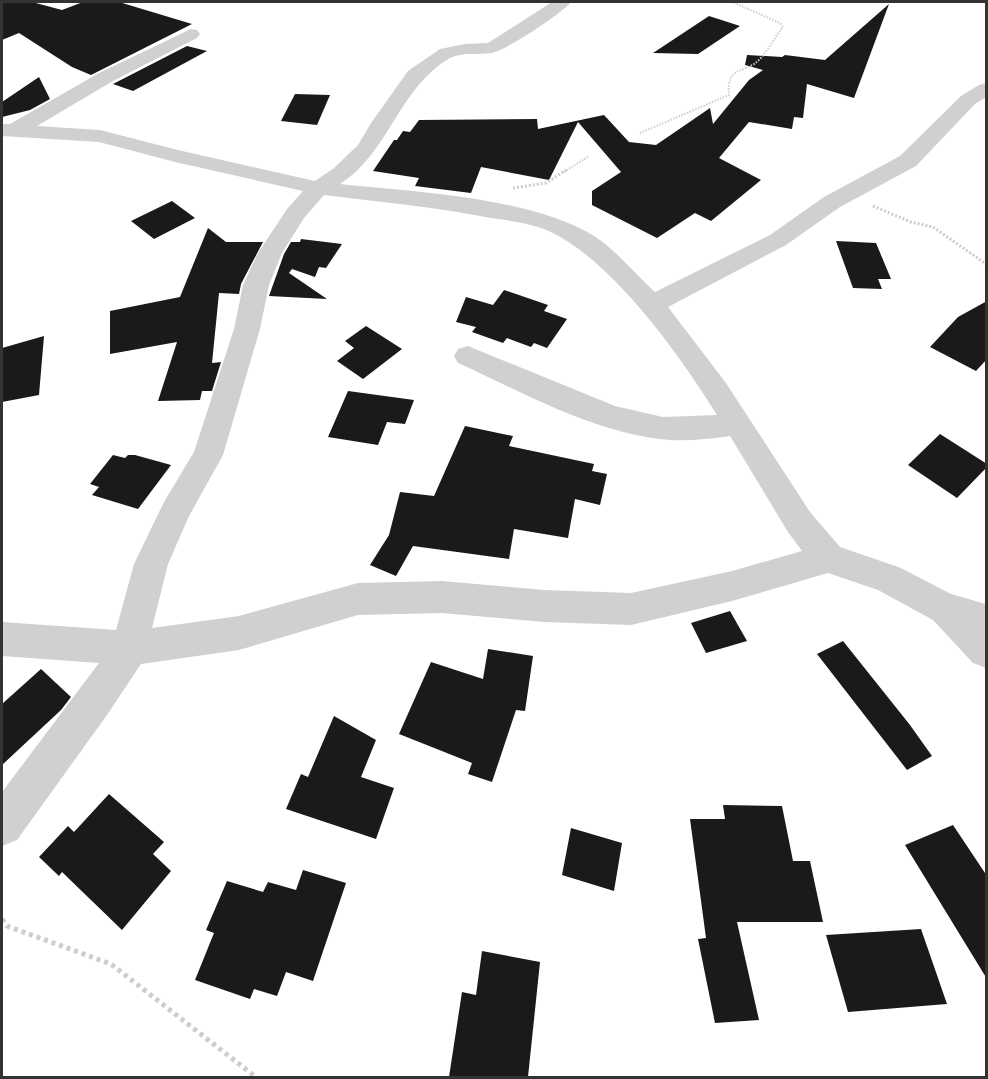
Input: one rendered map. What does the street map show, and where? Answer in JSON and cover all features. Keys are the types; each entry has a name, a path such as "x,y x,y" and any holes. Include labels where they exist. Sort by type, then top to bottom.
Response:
{"street":[{"path":"2,825 94,702 130,648 139,604 151,564 175,511 208,455 247,329 256,285 270,253 295,214 318,188 342,173 367,148 381,123 415,75 446,53 465,48 491,48 563,2"},
{"path":"7,131 191,34"},
{"path":"652,304 778,240 832,201 880,178 908,161 968,100 978,92 987,89"},
{"path":"7,131 100,136 175,156 318,188 449,204 527,217 560,227 588,243 652,304 716,390 799,522 828,558 890,579 944,608 987,620"},
{"path":"468,356 604,415 663,428 697,429 737,424"},
{"path":"2,639 130,648 239,633 358,599 442,597 544,606 631,609 732,586 828,558"},
{"path":"944,608 987,651"}],"path":[{"path":"640,133 664,121 694,113 729,95 727,85 732,75 760,59 763,51 783,27 780,23 732,2"},
{"path":"504,189 535,186 555,179 573,164 589,156"},
{"path":"853,192 878,210 933,228 987,264"},
{"path":"2,919 7,926 111,964 257,1077"}],"building":[{"path":"2,2 32,2 62,10 83,2 119,2 192,24 91,75 72,67 19,33 2,40"},
{"path":"889,4 854,98 807,84 803,118 794,117 792,129 749,122 719,158 761,180 711,221 695,213 657,238 592,205 592,191 621,172 578,122 549,180 481,167 471,193 415,186 419,178 373,171 394,140 397,140 403,131 410,132 419,120 537,119 538,129 604,115 629,142 656,145 710,108 713,124 749,80 763,70 745,65 747,55 782,57 785,55 825,60"},
{"path":"709,16 740,26 698,54 653,53"},
{"path":"187,46 207,51 133,91 113,84"},
{"path":"39,77 50,99 30,110 2,117 2,102"},
{"path":"295,94 330,95 317,125 281,121"},
{"path":"172,201 195,218 154,239 131,221"},
{"path":"208,228 226,242 263,242 241,284 239,294 219,293 212,363 221,362 212,391 202,391 200,400 158,401 177,342 110,354 110,311 180,297"},
{"path":"301,239 342,244 326,268 319,267 315,277 292,269 289,273 327,299 269,296 284,254 291,242 300,242"},
{"path":"836,241 876,243 891,279 878,279 882,289 853,288"},
{"path":"504,290 548,305 544,311 567,319 547,348 534,343 531,347 507,338 503,343 472,332 476,327 456,322 466,297 493,305"},
{"path":"987,301 987,359 976,371 930,347 958,317"},
{"path":"366,326 402,349 363,379 337,361 354,348 345,341"},
{"path":"44,336 39,395 2,402 2,348"},
{"path":"348,391 414,400 405,424 387,422 378,445 328,437"},
{"path":"465,426 513,436 509,446 594,464 592,471 607,474 600,505 575,499 568,538 514,529 509,559 413,546 396,576 370,565 389,535 400,492 434,496"},
{"path":"940,434 987,464 987,467 957,498 908,465"},
{"path":"113,455 125,458 128,455 135,455 171,465 138,509 92,495 99,487 90,484"},
{"path":"730,611 747,641 706,653 691,623"},
{"path":"843,641 932,756 907,770 817,654"},
{"path":"488,649 533,656 525,711 516,710 492,782 468,774 472,763 399,734 431,662 483,679"},
{"path":"41,669 71,697 61,710 2,765 2,704"},
{"path":"334,716 376,740 361,777 394,788 376,839 286,809 301,774 308,777"},
{"path":"109,794 164,842 153,854 171,871 122,930 62,872 59,876 39,857 68,826 74,832"},
{"path":"723,805 782,806 793,861 810,861 823,922 737,922 759,1020 715,1023 698,939 706,938 690,819 725,819"},
{"path":"953,825 987,876 987,979 905,845"},
{"path":"571,828 622,843 614,891 562,875"},
{"path":"303,870 346,883 313,981 286,972 277,996 254,989 250,999 195,980 214,933 206,930 227,881 263,892 268,882 296,890"},
{"path":"921,929 947,1004 848,1012 826,935"},
{"path":"482,951 540,962 528,1077 449,1077 462,992 476,995"}]}
